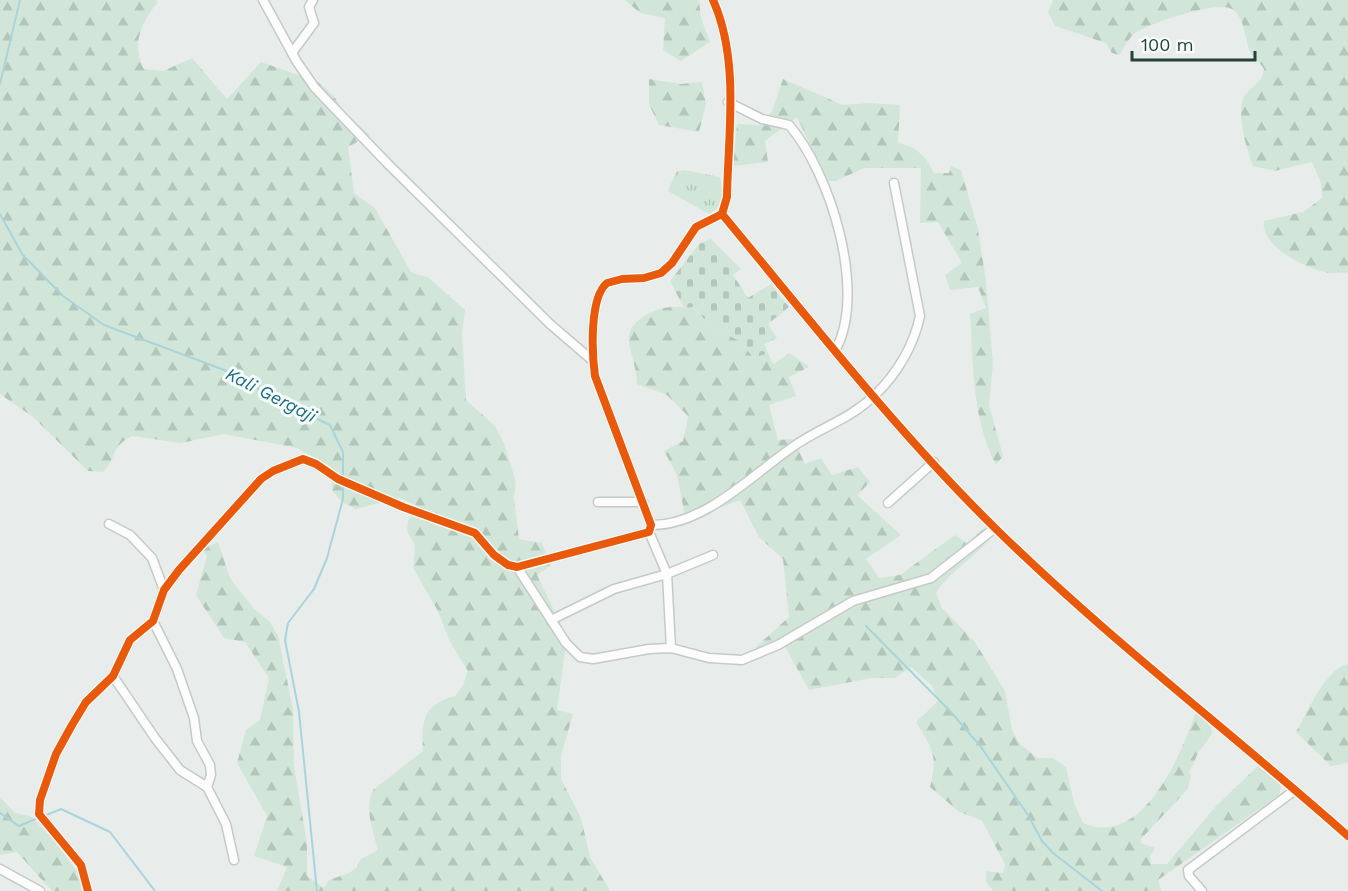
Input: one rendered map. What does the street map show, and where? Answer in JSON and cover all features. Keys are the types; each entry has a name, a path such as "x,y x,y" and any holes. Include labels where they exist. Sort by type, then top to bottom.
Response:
{"street":[{"path":"263,0 292,53 315,88 388,164 550,324 593,361"},
{"path":"292,53 314,23 309,7 314,0"},
{"path":"671,648 667,574 643,502 603,400 593,361 596,303 601,288 614,280 644,278 661,273 672,264 696,227 722,214 727,197 726,45 714,0"},
{"path":"728,102 762,119 789,124 819,178 841,238 849,292 848,318 836,349"},
{"path":"88,891 81,865 41,817 40,800 56,753 86,702 112,676 130,640 153,621 164,590 243,497 273,471 303,459 316,464 338,479 402,507 475,533 494,555 508,565 518,567 673,522 725,500 794,446 840,422 875,395 898,367 918,329 921,316 894,183"},
{"path":"722,214 875,395 995,528 1087,611 1348,836"},
{"path":"888,503 934,462"},
{"path":"598,502 643,502"},
{"path":"110,524 130,535 152,558 164,590"},
{"path":"518,567 573,651 586,659 671,648 727,660 754,656 854,601 931,578 995,528"},
{"path":"551,620 614,589 667,574 713,555"},
{"path":"153,621 177,669 194,718 197,741 210,765 211,775 207,787"},
{"path":"112,676 180,770 207,787 226,824 234,860"},
{"path":"1202,891 1189,876 1188,870 1295,790"},
{"path":"0,869 40,891"}],"green space":[{"path":"0,0 156,0 158,2 143,26 138,42 140,60 144,69 163,71 192,58 227,99 261,62 318,82 333,95 344,112 370,135 348,147 354,193 375,208 411,272 429,278 465,310 462,333 466,400 495,426 504,443 516,482 514,498 519,539 542,543 550,566 537,575 567,637 557,710 573,714 561,756 561,779 581,818 590,857 610,891 277,891 287,867 254,856 267,816 237,763 246,730 260,720 269,678 245,642 224,638 196,595 207,556 202,549 218,542 230,578 254,609 270,622 278,636 293,709 294,766 307,843 307,876 324,888 329,880 349,873 357,867 361,859 378,850 369,812 373,790 423,751 423,730 427,715 437,704 455,696 463,685 468,671 449,640 438,611 413,568 415,546 407,531 408,521 416,505 399,498 356,509 342,502 332,490 333,468 297,448 224,434 181,443 132,436 120,444 103,472 88,471 33,417 0,394"},
{"path":"625,0 699,0 701,18 710,42 681,61 663,50 665,18 640,13"},
{"path":"1053,0 1348,0 1348,273 1332,273 1310,268 1277,248 1265,230 1264,221 1303,212 1322,198 1321,183 1312,162 1275,171 1253,166 1245,141 1241,110 1245,95 1259,81 1264,69 1249,50 1243,25 1237,13 1224,7 1212,8 1169,19 1135,33 1119,55 1112,53 1106,43 1055,26 1048,12"},
{"path":"649,79 681,84 702,82 706,104 699,132 659,125 649,104"},
{"path":"783,79 843,105 869,103 900,105 898,143 920,153 934,173 949,173 951,166 961,170 978,229 986,281 993,363 989,405 1003,456 996,465 982,429 975,391 972,352 970,314 986,308 978,287 950,290 945,275 962,263 938,222 920,223 921,168 864,168 836,181 827,181 797,117 765,141 768,162 733,166 737,124 760,125 772,111"},
{"path":"684,170 720,177 722,198 714,211 709,214 668,191 676,172"},
{"path":"711,239 741,269 733,275 748,298 771,284 789,307 768,324 777,338 764,344 768,353 754,358 741,342 708,323 693,307 684,308 670,281 700,243"},
{"path":"692,307 708,323 741,342 754,358 768,353 773,364 790,353 809,367 789,377 796,396 769,405 778,440 793,439 805,464 821,458 832,475 858,467 870,482 857,495 901,535 866,559 879,578 900,575 955,535 967,543 987,526 992,537 948,578 936,593 942,608 975,642 1005,691 1012,730 1019,743 1037,758 1053,758 1066,767 1074,803 1083,823 1104,827 1124,823 1141,810 1156,793 1169,772 1196,712 1211,727 1212,734 1198,753 1189,773 1191,775 1188,789 1141,839 1141,843 1155,848 1150,857 1151,864 1167,864 1217,805 1258,766 1268,769 1282,784 1279,795 1158,880 1161,891 993,891 986,882 986,871 1003,873 1005,864 982,821 958,811 930,787 934,760 930,746 916,722 938,701 932,686 911,667 895,678 871,678 809,690 784,645 755,648 789,617 783,559 759,537 740,500 686,521 677,475 664,451 683,441 688,416 667,395 637,384 629,336 640,319 658,309"},
{"path":"1348,664 1348,763 1331,766 1296,732 1324,683 1331,674"},
{"path":"0,797 15,813 30,816 49,834 92,891 52,891 17,852 0,855"}],"waterway":[{"name":"Kali Gergaji","path":"0,84 20,0"},
{"name":"Kali Gergaji","path":"0,214 22,254 63,296 104,325 227,371 276,399 330,425 343,452 343,479"},
{"name":"Kali Gergaji","path":"317,891 299,712 285,640 288,623 314,589 327,558 343,499 343,485"},
{"path":"866,626 950,711 981,747 1028,815 1042,841 1053,853 1102,891"},
{"path":"44,816 61,809 110,832 155,891"},
{"path":"0,813 19,826 38,818"}],"cycle path":[{"path":"713,0 727,47 730,72 727,197 722,214 889,415 996,529 1126,647 1348,836"},
{"path":"88,891 81,865 39,814 40,800 56,754 86,702 113,676 130,640 153,621 164,590 179,570 261,479 273,471 303,459 316,464 338,479 403,507 475,533 494,555 508,565 517,567 649,532 651,525 595,376 593,327 597,301 601,290 607,283 622,279 644,278 661,273 672,263 696,227 722,214"}]}
